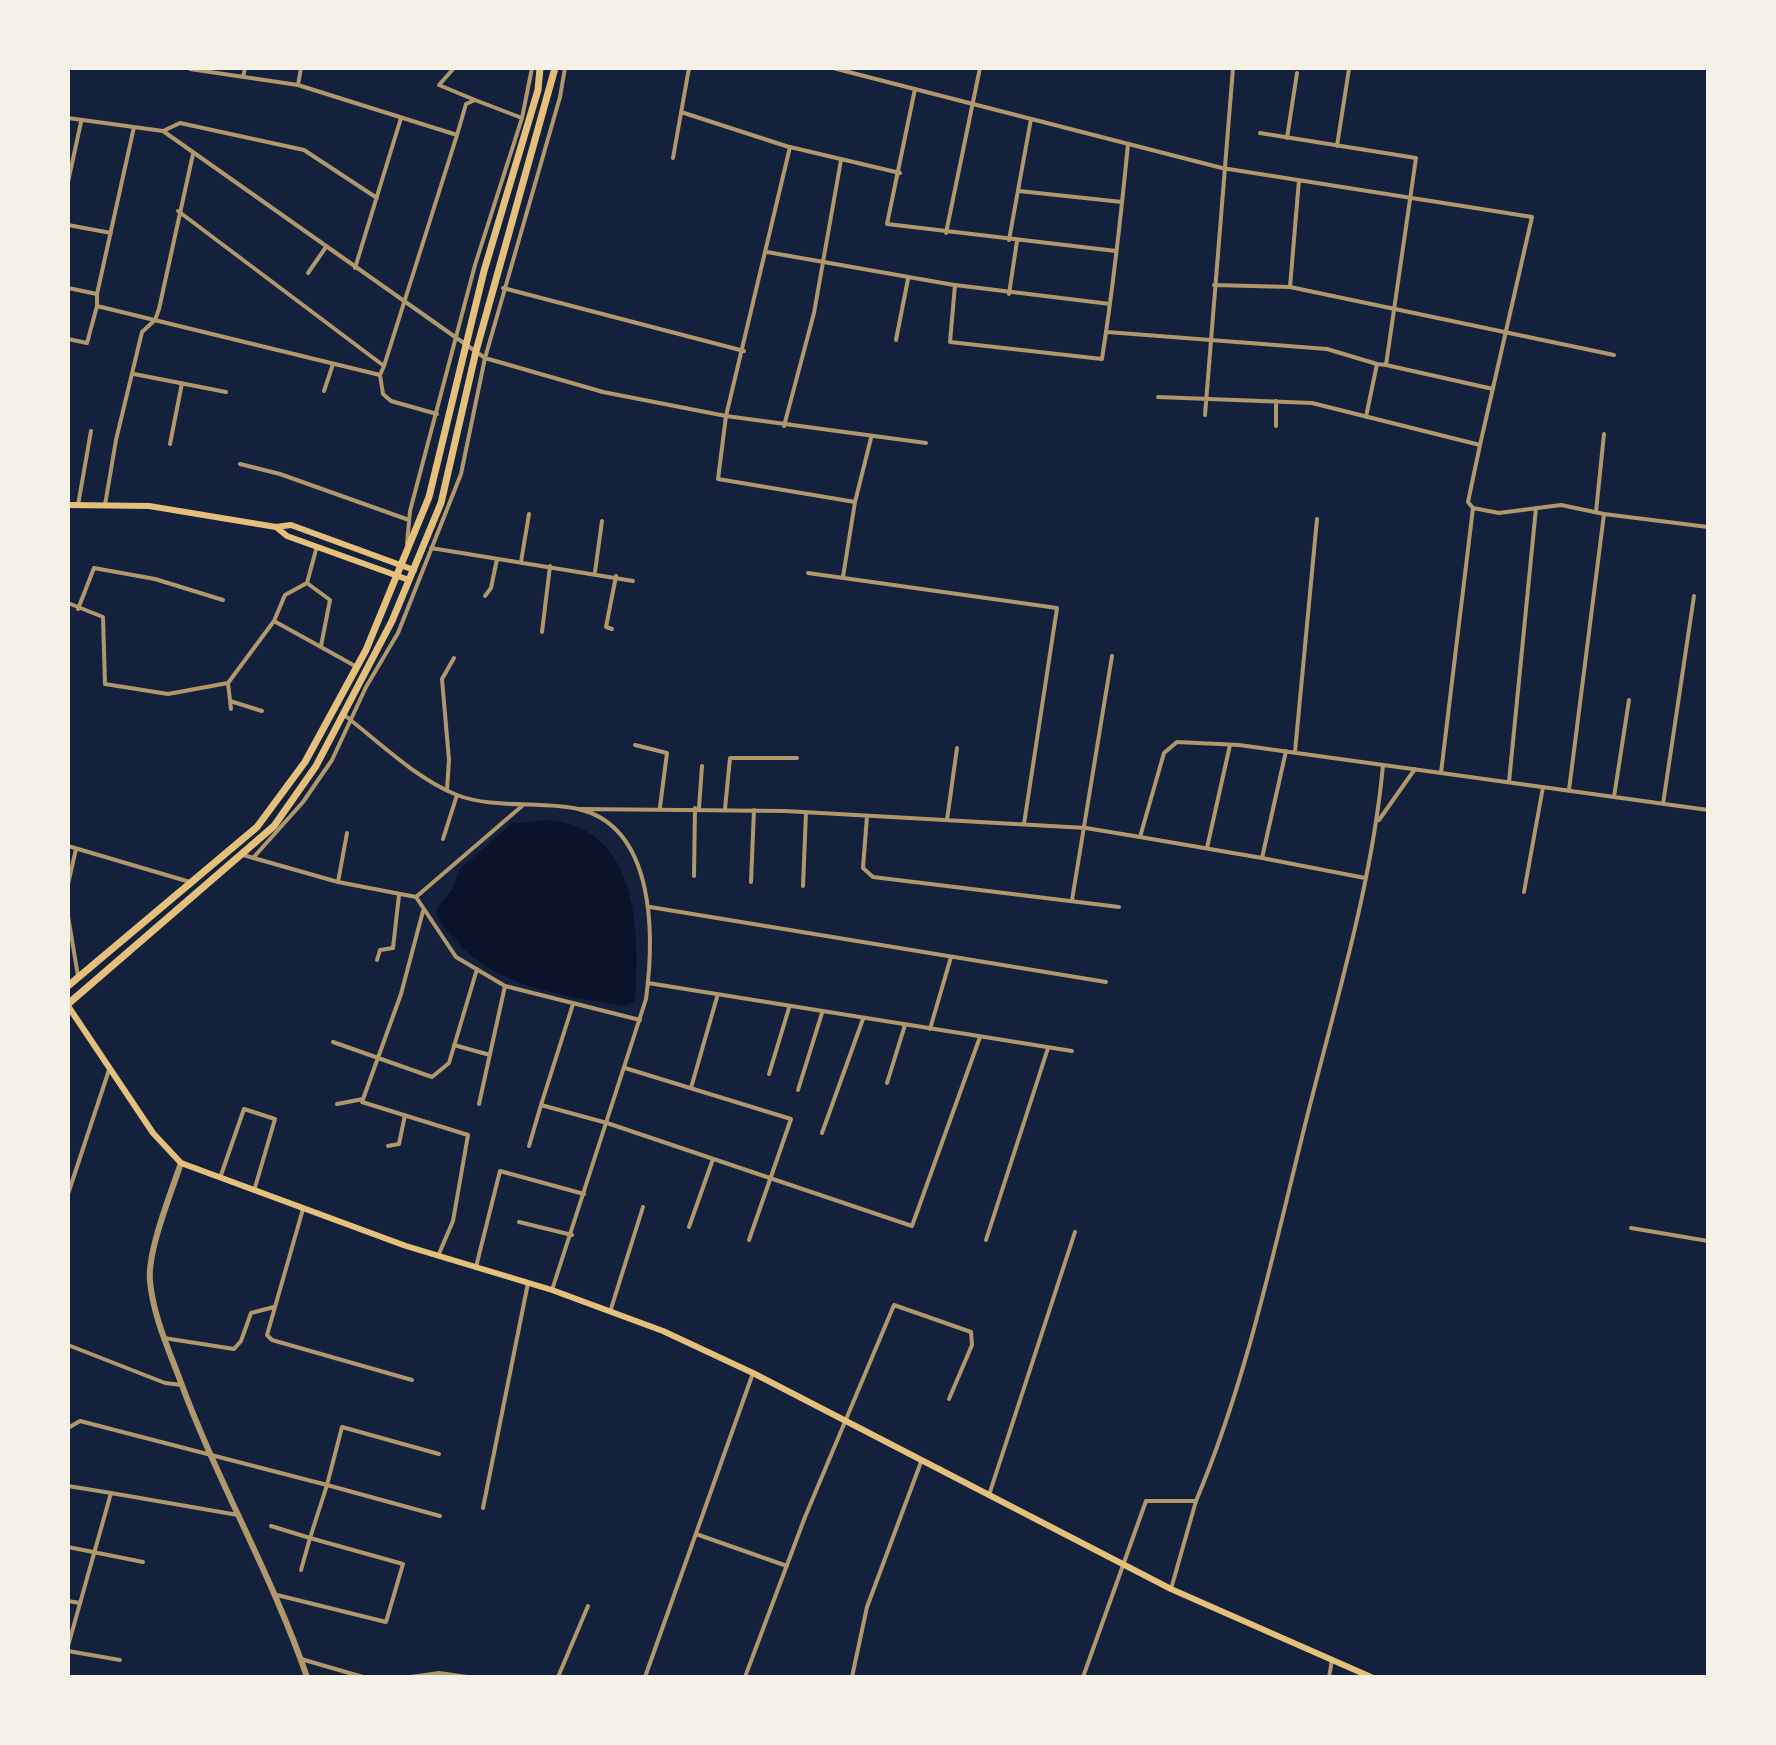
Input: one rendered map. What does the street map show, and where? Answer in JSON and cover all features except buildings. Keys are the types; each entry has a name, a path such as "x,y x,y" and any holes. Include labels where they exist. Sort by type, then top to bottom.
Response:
{"highway":[{"path":"68,986 257,827 305,762 357,667 429,497 462,342 538,90 540,68"},
{"path":"68,1005 202,885 243,855 274,826 316,766 414,570 441,503 476,351 555,68"}],"main road":[{"path":"68,505 149,506 276,527 291,525 414,570"},
{"path":"276,527 287,536 409,580"},
{"path":"68,1005 153,1133 181,1163 438,1256 552,1290 753,1373 1171,1589 1371,1677"}],"street":[{"path":"243,77 245,68"},
{"path":"298,85 301,68"},
{"path":"454,68 439,85 522,118"},
{"path":"406,554 409,520 438,414 462,342 475,265 522,118 532,68"},
{"path":"253,858 332,760 398,633 461,474 485,358 560,97 565,68"},
{"path":"673,158 689,68"},
{"path":"833,68 1222,168 1532,217 1468,502 1473,508 1499,513 1561,505 1604,514 1708,527"},
{"path":"946,233 980,68"},
{"path":"1205,415 1222,168 1233,68"},
{"path":"190,69 298,85 457,135"},
{"path":"1337,146 1349,69"},
{"path":"1287,138 1297,73"},
{"path":"915,89 887,224 1116,251"},
{"path":"438,414 391,401 383,394 380,375 466,104 475,100"},
{"path":"681,112 790,147 900,173"},
{"path":"68,118 163,131 485,358 603,392 726,416 871,438 926,443"},
{"path":"355,268 401,118"},
{"path":"1009,240 1031,119"},
{"path":"68,182 81,121"},
{"path":"163,131 180,123 304,150 377,198"},
{"path":"68,339 87,343 134,127"},
{"path":"1260,133 1416,158 1386,365"},
{"path":"955,285 950,342 1102,359 1128,144"},
{"path":"790,147 744,351 726,416 718,479 855,502"},
{"path":"105,505 116,440 142,332 155,320 193,153"},
{"path":"784,426 824,262 841,160"},
{"path":"1290,287 1299,180"},
{"path":"1019,191 1122,202"},
{"path":"178,211 384,366"},
{"path":"68,225 111,233"},
{"path":"1009,294 1017,241"},
{"path":"308,273 326,247"},
{"path":"767,252 1009,294 1110,304"},
{"path":"896,340 908,278"},
{"path":"1214,285 1290,287 1614,355"},
{"path":"68,288 97,294"},
{"path":"503,288 744,351"},
{"path":"97,306 380,375"},
{"path":"1107,332 1327,349 1377,364 1494,389"},
{"path":"324,391 333,364"},
{"path":"1366,417 1377,364"},
{"path":"134,374 226,392"},
{"path":"170,444 182,383"},
{"path":"1158,397 1312,403 1480,445"},
{"path":"1276,401 1276,426"},
{"path":"78,505 91,431"},
{"path":"1596,512 1604,434"},
{"path":"843,577 855,502 871,438"},
{"path":"240,464 280,474 409,520"},
{"path":"1441,773 1473,508"},
{"path":"1509,782 1536,508"},
{"path":"521,562 529,514"},
{"path":"1569,790 1604,514"},
{"path":"1295,752 1317,519"},
{"path":"595,572 602,521"},
{"path":"231,709 228,683 274,621 285,595 307,583 317,546"},
{"path":"431,548 595,572 633,581"},
{"path":"485,596 491,588 497,559"},
{"path":"542,632 550,566"},
{"path":"78,609 94,568 155,579 223,600"},
{"path":"808,573 1057,608 1024,824"},
{"path":"612,629 606,627 616,576"},
{"path":"307,583 330,600 321,646"},
{"path":"1663,804 1694,596"},
{"path":"68,603 103,617 105,684 168,694 228,683"},
{"path":"274,621 357,667"},
{"path":"1072,900 1112,656"},
{"path":"447,790 449,760 442,679 454,658"},
{"path":"1614,797 1629,700"},
{"path":"230,701 262,711"},
{"path":"342,713 447,790 457,795 522,806 806,812 1086,828 1365,878"},
{"path":"1140,837 1164,753 1177,742 1231,744 1295,752 1708,810"},
{"path":"1207,848 1231,744"},
{"path":"635,745 667,753 660,807"},
{"path":"947,820 957,748"},
{"path":"1262,858 1286,751"},
{"path":"725,809 730,758 797,758"},
{"path":"1171,1589 1196,1501 1218,1448 1256,1319 1378,822 1383,765"},
{"path":"694,876 702,766"},
{"path":"1378,822 1415,769"},
{"path":"1524,892 1543,787"},
{"path":"443,839 457,795"},
{"path":"416,897 522,806"},
{"path":"552,1290 625,1068 648,983 650,907 633,854 614,830 579,809"},
{"path":"751,882 754,810"},
{"path":"803,886 806,812"},
{"path":"867,816 863,868 873,877 1119,907"},
{"path":"338,882 347,833"},
{"path":"68,846 190,882"},
{"path":"68,884 76,849"},
{"path":"243,855 338,882 416,897"},
{"path":"377,960 380,950 393,948 399,894"},
{"path":"416,897 456,957 505,986 640,1020"},
{"path":"650,907 1106,982"},
{"path":"423,911 401,994 362,1102 468,1135 453,1221 438,1256"},
{"path":"68,916 79,978"},
{"path":"930,1029 951,957"},
{"path":"333,1042 432,1077 449,1063 477,969"},
{"path":"648,983 717,997 1072,1051"},
{"path":"479,1104 505,986"},
{"path":"691,1088 717,997"},
{"path":"529,1146 573,1004"},
{"path":"769,1074 789,1008"},
{"path":"798,1090 822,1013"},
{"path":"822,1133 863,1019"},
{"path":"887,1083 905,1025"},
{"path":"541,1105 607,1123 912,1226 980,1037"},
{"path":"454,1045 490,1055"},
{"path":"986,1240 1048,1048"},
{"path":"68,1194 110,1068"},
{"path":"625,1068 791,1119 749,1240"},
{"path":"337,1104 363,1099"},
{"path":"220,1178 244,1109 275,1119 254,1191"},
{"path":"388,1146 399,1144 405,1115"},
{"path":"689,1227 713,1159"},
{"path":"181,1163 161,1223 149,1279 164,1338 206,1451 277,1595 307,1677"},
{"path":"68,1168 76,1171"},
{"path":"476,1268 500,1171 584,1194"},
{"path":"610,1312 643,1207"},
{"path":"303,1209 267,1335 272,1340 412,1380"},
{"path":"519,1222 572,1235"},
{"path":"1631,1228 1708,1241"},
{"path":"988,1497 1075,1232"},
{"path":"483,1508 528,1283"},
{"path":"745,1677 890,1311 898,1304 971,1332 972,1345 949,1399"},
{"path":"164,1338 234,1349 241,1341 251,1313 260,1308 274,1307"},
{"path":"68,1345 165,1383 182,1385"},
{"path":"645,1677 753,1373"},
{"path":"68,1428 80,1421 206,1451 440,1516"},
{"path":"301,1570 342,1427 439,1454"},
{"path":"852,1677 867,1607 921,1462"},
{"path":"68,1486 238,1515"},
{"path":"111,1493 68,1648 120,1660"},
{"path":"1083,1677 1146,1501 1196,1501"},
{"path":"271,1526 403,1564 386,1622 277,1595"},
{"path":"696,1534 787,1566"},
{"path":"68,1547 143,1562"},
{"path":"68,1601 80,1603"},
{"path":"558,1677 588,1606"},
{"path":"301,1659 363,1677"},
{"path":"1329,1677 1332,1659"},
{"path":"411,1677 439,1673 467,1677"}],"water":[{"path":"547,820 577,827 600,841 617,862 634,915 635,1002 623,1006 535,988 514,980 476,959 439,920 436,909 452,890 459,870 512,823"}]}
